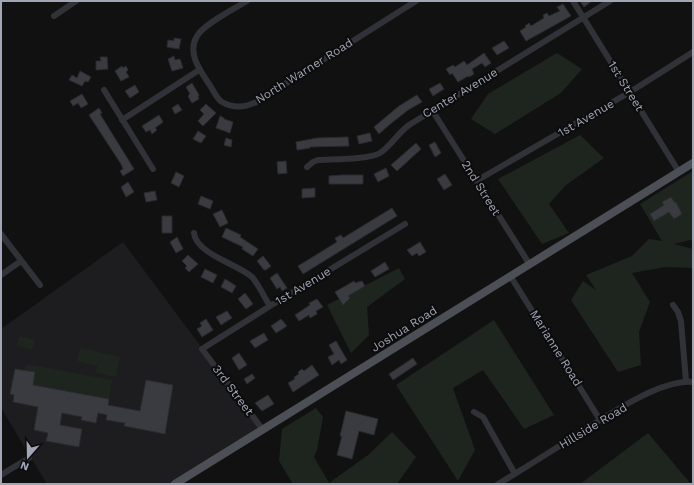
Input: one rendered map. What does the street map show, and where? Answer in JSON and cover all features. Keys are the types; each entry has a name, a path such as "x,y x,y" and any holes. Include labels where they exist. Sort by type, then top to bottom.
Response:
{"main road":[{"path":"679,172 693,163"},
{"name":"Joshua Road","path":"175,484 679,172"}],"street":[{"path":"54,16 76,1"},
{"name":"North Warner Road","path":"247,1 205,28 197,36 193,47 199,70 220,100 232,105 248,106 416,1"},
{"name":"1st Street","path":"573,1 679,172"},
{"name":"Center Avenue","path":"307,167 318,160 368,157 381,153 404,129 432,110 610,1"},
{"name":"1st Avenue","path":"476,181 630,92 693,52"},
{"path":"122,120 199,70"},
{"path":"104,90 153,169"},
{"name":"2nd Street","path":"432,110 530,265"},
{"name":"1st Avenue","path":"202,349 405,224"},
{"path":"194,233 197,241 219,259 240,268 251,276 270,306"},
{"path":"1,234 40,285"},
{"path":"1,276 21,261"},
{"name":"Marianne Road","path":"511,277 600,420"},
{"path":"673,304 681,321 686,381"},
{"name":"3rd Street","path":"202,349 263,430"},
{"name":"Hillside Road","path":"498,484 600,420 654,390 686,381 693,382"},
{"path":"474,412 483,417 515,474"},
{"path":"1,475 29,458"}],"shaded area":[{"path":"557,53 582,69 561,93 495,134 471,119 488,94"},
{"path":"580,135 604,158 566,185 549,204 569,233 542,244 498,179"},
{"path":"693,171 693,241 690,240 674,244 693,249 693,268 665,267 632,273 650,302 639,332 641,365 618,372 571,300 583,281 596,290 586,275 632,256 649,239 662,241 640,204"},
{"path":"123,242 263,430 175,484 47,484 1,408 1,329"},
{"path":"399,268 405,279 367,307 369,335 351,353 327,305"},
{"path":"494,320 554,415 524,429 483,370 453,388 475,450 458,481 396,385"},
{"path":"20,336 35,340 32,350 17,345"},
{"path":"80,348 120,357 116,377 96,373 97,366 77,361"},
{"path":"26,364 112,380 109,399 31,394 35,372 25,370"},
{"path":"316,408 323,417 317,450 314,457 329,483 368,455 392,432 416,457 397,484 293,484 279,461 282,429"},
{"path":"648,433 691,484 580,484"}],"building":[{"path":"580,1 592,1 584,7"},
{"path":"563,4 571,16 526,41 520,31 526,27 525,26 529,23 531,26 544,18 543,15 547,13 549,16 560,11 557,7"},
{"path":"174,38 181,39 179,49 167,47 168,40 174,41"},
{"path":"504,41 509,48 497,55 492,48"},
{"path":"484,53 491,63 485,67 482,63 472,69 474,74 458,82 452,73 450,75 446,69 453,65 455,67 464,61 467,65"},
{"path":"174,56 175,60 180,59 183,68 172,71 168,59"},
{"path":"100,57 107,57 108,69 96,70 96,61 101,61"},
{"path":"122,66 123,68 126,66 128,70 126,72 129,77 121,81 115,71"},
{"path":"80,71 91,77 88,82 85,81 82,86 69,80 72,75 77,78"},
{"path":"192,83 199,95 199,99 192,103 188,96 190,94 186,87"},
{"path":"440,83 444,89 433,96 429,89"},
{"path":"135,85 139,92 130,98 125,91"},
{"path":"82,94 88,104 81,108 78,103 73,106 70,101"},
{"path":"417,95 422,102 408,110 379,134 374,127 399,106"},
{"path":"178,104 182,110 175,114 172,108"},
{"path":"206,104 216,113 203,126 198,121 204,114 200,110"},
{"path":"99,108 102,113 100,114 134,169 123,176 120,171 123,169 121,164 89,115"},
{"path":"159,115 163,122 155,128 157,130 152,134 150,130 146,132 142,126"},
{"path":"220,116 233,122 230,133 216,128"},
{"path":"198,131 206,136 201,143 193,139"},
{"path":"370,133 372,141 359,144 357,136"},
{"path":"348,137 349,146 310,147 297,150 296,142 317,138"},
{"path":"226,138 232,140 231,147 224,145"},
{"path":"435,142 441,153 435,157 429,145"},
{"path":"416,143 421,149 397,171 391,165"},
{"path":"286,161 287,173 278,174 277,162"},
{"path":"386,168 389,176 378,182 374,174"},
{"path":"176,172 184,176 179,187 171,183"},
{"path":"445,174 452,185 444,190 437,179"},
{"path":"363,175 363,184 329,184 329,176"},
{"path":"128,182 134,192 126,197 121,187"},
{"path":"315,188 315,197 302,198 302,189"},
{"path":"155,191 157,200 146,202 144,193"},
{"path":"201,196 213,201 210,209 198,204"},
{"path":"671,197 675,203 676,202 682,214 674,219 669,212 654,221 650,214 664,205 662,202"},
{"path":"392,208 397,216 303,274 298,266 337,242 335,238 341,235 343,238"},
{"path":"222,210 228,223 220,227 213,214"},
{"path":"162,216 172,216 172,233 162,233"},
{"path":"226,228 241,235 240,237 258,249 253,256 242,249 243,247 222,237"},
{"path":"177,237 183,249 176,253 170,242"},
{"path":"420,242 426,252 419,256 417,253 412,256 407,250"},
{"path":"188,255 198,264 189,272 185,268 187,266 182,261"},
{"path":"263,256 271,266 266,270 264,270 257,261"},
{"path":"385,262 389,269 375,277 371,271"},
{"path":"205,269 217,275 213,283 201,277"},
{"path":"277,273 287,288 282,291 280,287 277,289 270,278"},
{"path":"225,279 236,286 232,293 221,287"},
{"path":"354,281 355,283 362,281 365,286 348,296 350,298 343,305 335,292"},
{"path":"245,293 253,304 246,309 238,299"},
{"path":"317,299 323,307 316,311 317,314 310,318 309,315 299,321 295,315 310,305 309,303"},
{"path":"227,311 232,318 221,325 216,317"},
{"path":"206,319 213,330 202,337 197,329 202,326 200,323"},
{"path":"281,319 287,326 276,333 271,326"},
{"path":"264,333 268,340 255,348 250,341"},
{"path":"336,341 347,360 341,364 339,360 332,365 328,357 334,354 329,345"},
{"path":"239,353 247,365 239,370 232,358"},
{"path":"413,358 417,364 393,380 389,374"},
{"path":"312,365 319,375 293,392 288,383 295,379 294,377 299,374 298,372 302,369 304,371"},
{"path":"15,369 35,372 33,385 109,399 108,405 140,411 146,380 173,385 165,434 124,426 125,423 106,420 107,415 98,413 96,423 81,420 82,417 62,413 60,425 82,429 79,447 46,441 48,433 34,430 38,407 13,402 14,395 10,394"},
{"path":"252,374 255,378 247,384 244,379"},
{"path":"268,395 274,404 262,411 255,403"},
{"path":"346,411 378,419 374,435 359,431 352,459 337,455"}]}
